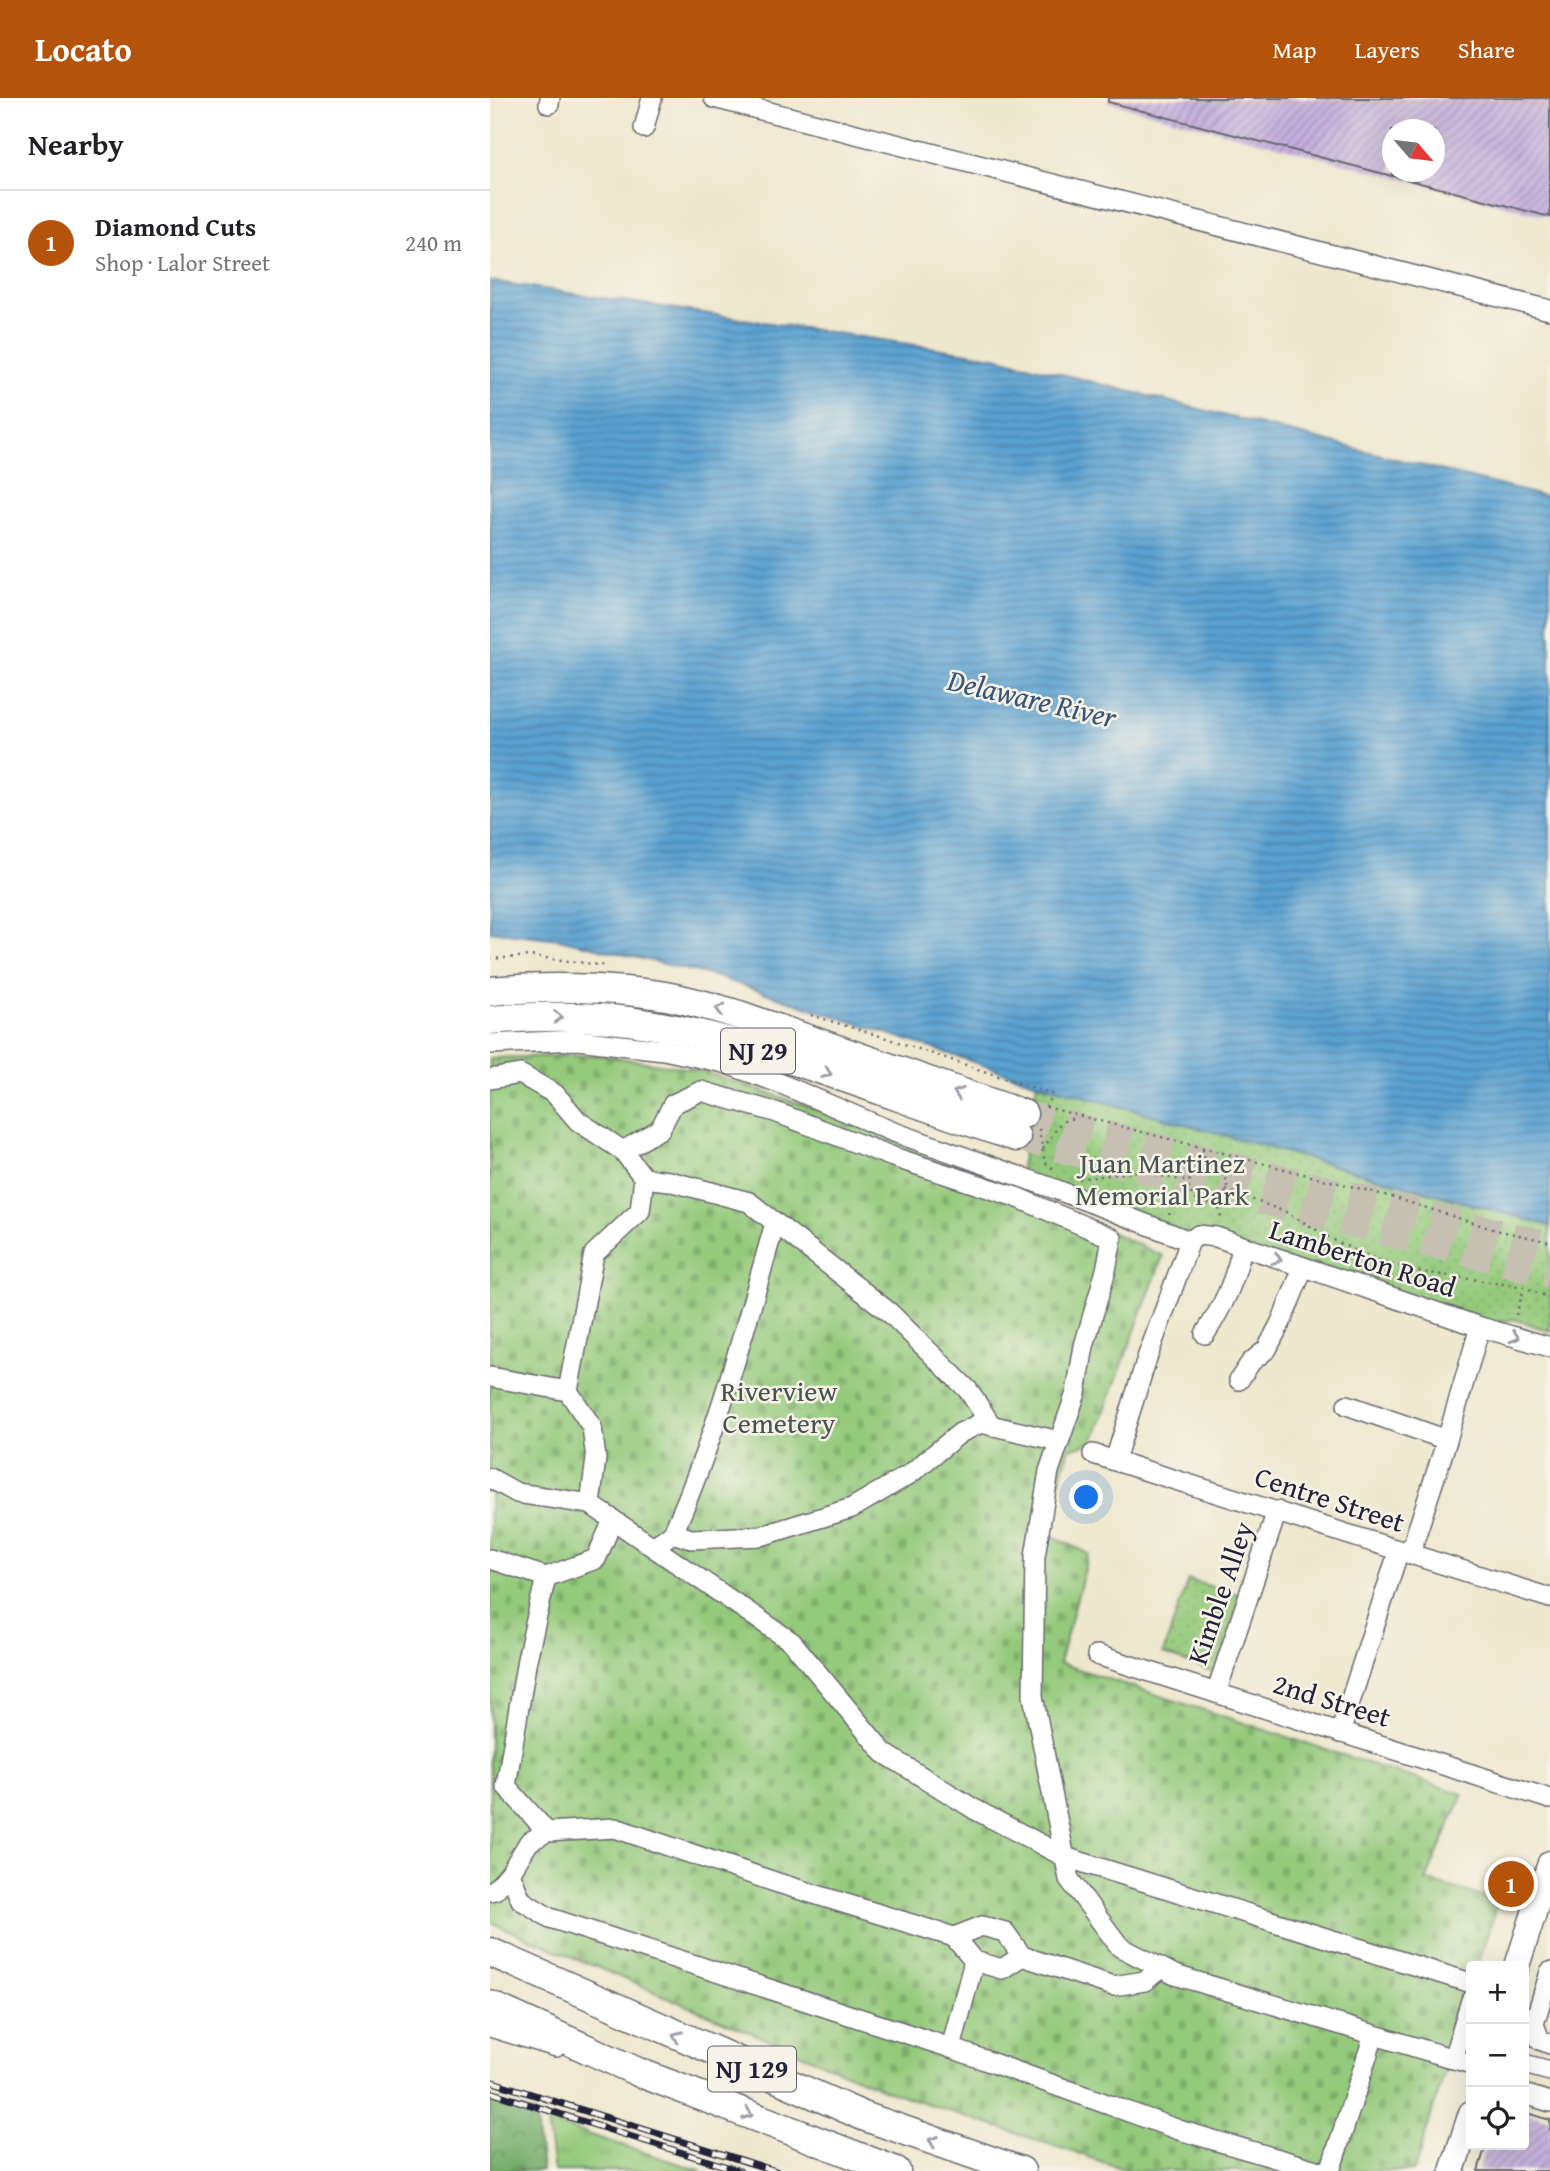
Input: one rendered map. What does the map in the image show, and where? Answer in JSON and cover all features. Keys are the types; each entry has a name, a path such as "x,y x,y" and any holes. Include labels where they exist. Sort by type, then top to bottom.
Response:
{"highway":[{"name":"NJ 29","path":"498,988 619,990 692,1002 739,1014 1033,1120"},
{"name":"NJ 29","path":"490,1020 535,1017 601,1018 683,1030 821,1070 918,1105 1033,1120"},
{"name":"NJ 129","path":"490,1952 863,2116 1021,2171"},
{"path":"490,2005 638,2072"},
{"name":"NJ 129","path":"638,2072 896,2171"}],"main road":[{"path":"1519,1961 1546,1888 1550,1863"},
{"path":"1452,2171 1466,2128"}],"street":[{"path":"644,128 652,98"},
{"path":"714,98 1550,310"},
{"path":"490,1044 577,1041 664,1050 724,1063 779,1083 891,1131 1186,1239 1115,1460"},
{"path":"490,1079 520,1074 555,1094 578,1121 623,1151 644,1178 640,1211 594,1254 568,1391 592,1427 596,1459 590,1504"},
{"path":"623,1151 660,1129 673,1104 701,1091 775,1112 893,1157 1016,1197 1112,1238 1107,1270 1084,1346 1076,1393 1049,1471 1035,1556 1033,1696 1069,1879 1120,1947 1175,1975 1462,2061 1467,2024"},
{"path":"644,1178 669,1181 749,1202 890,1312 968,1390 992,1426"},
{"path":"653,1547 673,1533 700,1469 775,1223"},
{"name":"Lamberton Road","path":"1186,1239 1198,1235 1207,1236 1550,1348"},
{"path":"1205,1334 1227,1298 1242,1248"},
{"path":"1239,1380 1251,1362 1267,1349 1303,1268"},
{"path":"1340,1732 1447,1440 1480,1327"},
{"path":"490,1377 568,1391"},
{"path":"1347,1405 1447,1440"},
{"path":"673,1533 691,1539 761,1536 852,1508 910,1474 960,1433 981,1423 1059,1441"},
{"name":"Centre Street","path":"1093,1454 1550,1598"},
{"path":"490,1478 517,1493 590,1504 792,1642 884,1753 974,1809 1065,1857 1466,1981"},
{"name":"Kimble Alley","path":"1216,1693 1277,1511"},
{"path":"490,1559 546,1577 596,1559 613,1520"},
{"path":"546,1577 498,1788 547,1832"},
{"name":"2nd Street","path":"1097,1656 1550,1799"},
{"path":"490,1891 495,1890 510,1873 529,1842 547,1832 615,1828 778,1883 954,1937 974,1961 1002,1969 1022,1956"},
{"path":"510,1873 521,1900 551,1918 951,2048 1179,2130 1320,2171"},
{"path":"954,1937 982,1926 1005,1932 1022,1956 1114,1986 1145,1982 1161,1968"},
{"path":"951,2048 974,1961"},
{"path":"1550,1972 1534,2024 1540,2040 1550,2044"},
{"name":"NJ 129","path":"490,2027 638,2072"},
{"path":"1330,2171 1374,2035"},
{"path":"1529,2065 1550,2071"},
{"path":"1529,2096 1550,2102"}],"path":[{"path":"801,1013 883,1037 1052,1094 1033,1120"},
{"path":"1033,1120 1079,1117 1392,1197 1496,1230 1550,1242"},
{"path":"1043,1149 1061,1122 1079,1117"},
{"path":"1033,1120 1045,1164 1058,1172"},
{"path":"1203,1148 1206,1167"},
{"path":"1206,1167 1212,1167 1222,1173 1226,1190 1216,1202 1203,1204 1193,1196 1189,1182 1195,1171 1206,1167"},
{"path":"1073,1178 1084,1179 1139,1171 1189,1182"},
{"path":"1226,1190 1286,1212 1339,1243 1376,1259 1427,1273 1524,1287 1550,1298"},
{"path":"1186,1239 1170,1228 1169,1210 1174,1200 1193,1196"},
{"path":"1216,1202 1221,1213 1219,1228"},
{"path":"1516,1315 1524,1287"}],"green space":[{"name":"Riverview Cemetery","path":"599,1055 699,1070 804,1105 1001,1182 1163,1256 1093,1442 1069,1449 1045,1532 1089,1554 1059,1663 1463,1794 1426,1880 1498,1901 1480,1961 1466,1961 1466,2004 1414,2171 1130,2171 886,2090 490,1922 490,1058"},
{"name":"Juan Martinez Memorial Park","path":"1037,1083 1550,1226 1550,1331 1514,1319 1480,1327 1242,1248 1148,1237 1018,1182"},
{"path":"1188,1580 1240,1595 1217,1673 1163,1654"},
{"path":"490,2100 535,2113 542,2171 490,2171"},
{"path":"547,2121 702,2171 554,2171"}],"water":[{"name":"Delaware River","path":"490,281 995,357 1550,498 1550,1226 1037,1083 714,976 559,939 490,931"}],"building":[{"path":"1108,98 1550,98 1550,217 1416,182 1445,182 1445,119 1382,119 1382,173 1108,102"},
{"path":"1529,2114 1550,2120 1550,2171 1478,2171 1484,2150 1529,2150"}],"tunnel":[{"path":"1023,1114 1550,1246"},
{"path":"1016,1137 1550,1274"}],"railway":[{"path":"490,2081 776,2171"},
{"path":"490,2092 740,2171"}],"place":[{"name":"Diamond Cuts","path":"1511,1884"}]}
